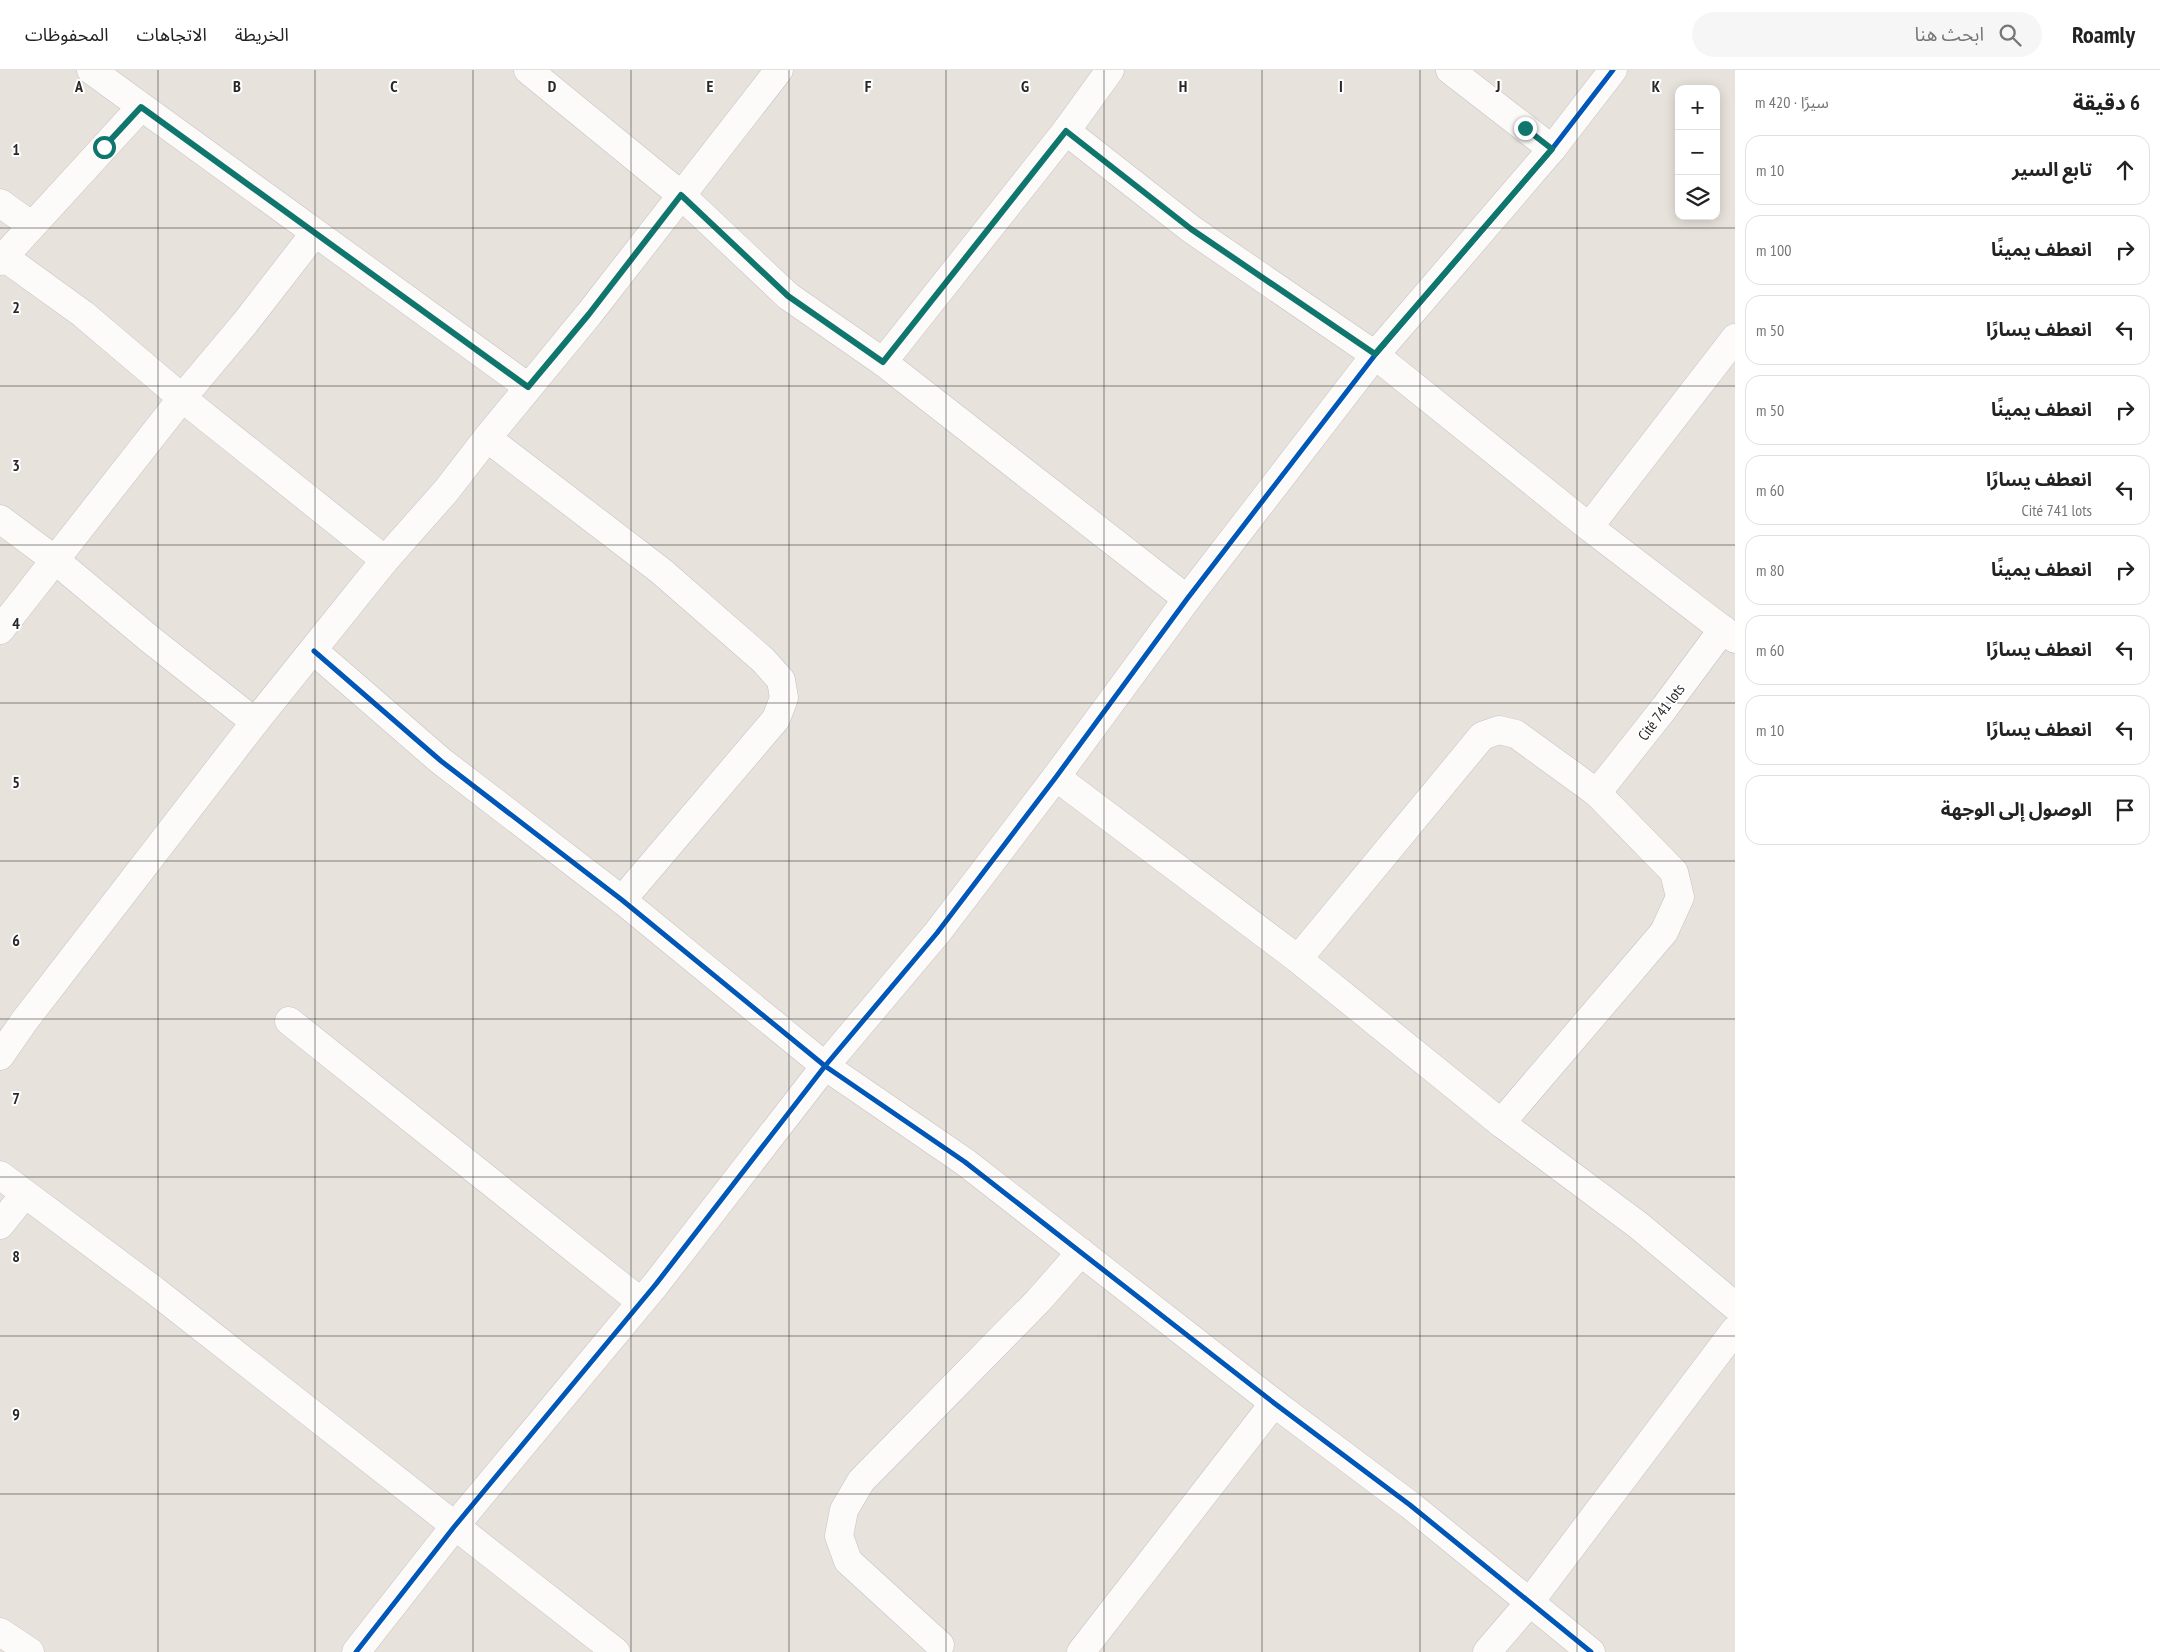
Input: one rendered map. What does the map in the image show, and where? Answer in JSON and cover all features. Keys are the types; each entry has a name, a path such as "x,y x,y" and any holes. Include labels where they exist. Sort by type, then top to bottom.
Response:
{"street":[{"path":"91,70 260,192 314,234 528,387"},
{"path":"528,70 681,195 788,296 883,362 1187,599"},
{"path":"0,1056 25,1020 256,722 385,560 446,491 528,387 589,314 779,70"},
{"path":"883,362 1066,131 1110,70"},
{"path":"1450,70 1552,149"},
{"path":"356,1652 454,1527 641,1302 825,1066 937,934 1187,599 1375,354 1552,149 1612,70"},
{"path":"141,107 2,259 83,314 182,398 385,560"},
{"path":"1066,131 1191,229 1375,354 1589,527 1729,634"},
{"path":"0,202 31,226"},
{"path":"0,630 182,398 245,323 314,234"},
{"path":"1589,527 1735,338"},
{"path":"487,438 661,571 763,660 781,680 784,698 776,719 622,900"},
{"path":"0,519 55,560 150,640 256,722"},
{"name":"Cité 741 lots","path":"1597,793 1665,708 1729,634"},
{"path":"314,651 441,761 622,900 825,1066 965,1162 1274,1404 1410,1505 1591,1652"},
{"path":"1298,959 1482,736 1499,730 1516,734 1597,793 1674,872 1680,897 1664,932 1501,1124"},
{"path":"1056,777 1298,959 1501,1124 1638,1225 1735,1306"},
{"path":"289,1021 641,1302"},
{"path":"0,1175 24,1195 154,1290 454,1527 616,1652"},
{"path":"0,1225 24,1195"},
{"path":"944,1650 848,1561 839,1536 844,1510 861,1481 1038,1301 1081,1252"},
{"path":"1487,1652 1529,1603 1735,1330"},
{"path":"1081,1652 1274,1404"}],"cycle path":[{"path":"356,1652 454,1527 656,1284 825,1066 937,933 1056,777 1187,599 1375,355 1552,149 1613,70"},
{"path":"314,651 441,761 622,900 825,1066 965,1162 1274,1403 1410,1505 1591,1652"}],"route":[{"path":"104,147 141,107 528,387 589,314 681,195 788,296 883,362 1066,131 1191,229 1375,354 1552,149 1525,128"}]}
